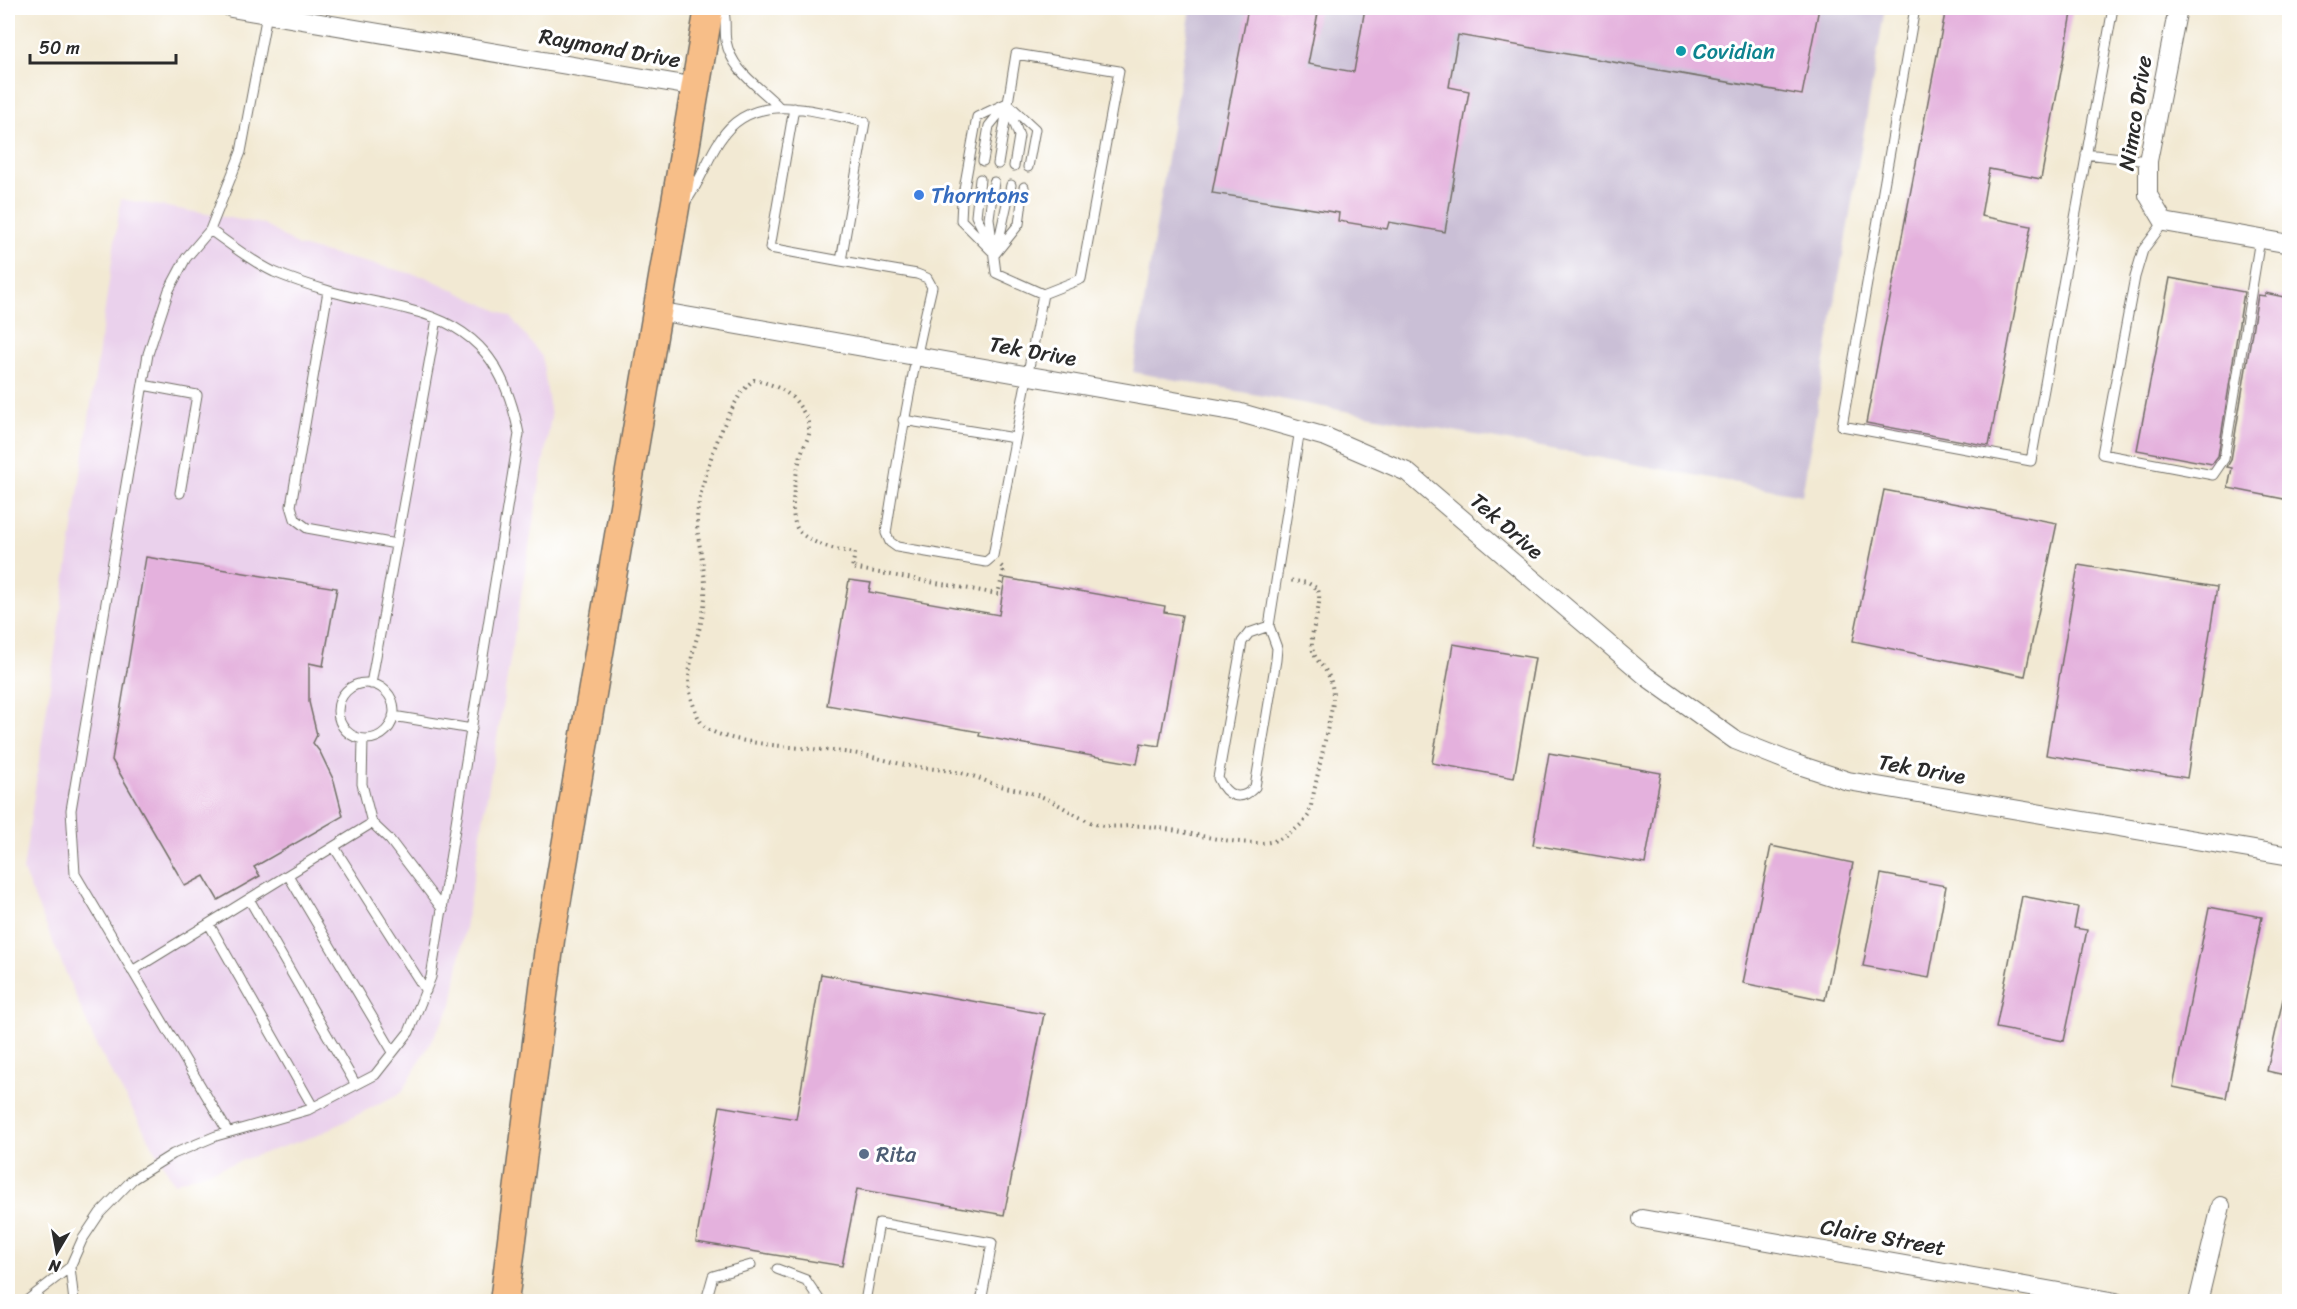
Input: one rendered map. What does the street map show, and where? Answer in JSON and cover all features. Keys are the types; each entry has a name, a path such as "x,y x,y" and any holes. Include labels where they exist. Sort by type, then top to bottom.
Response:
{"main road":[{"path":"504,1302 550,940 709,8"}],"street":[{"name":"Raymond Drive","path":"231,8 697,87"},
{"name":"Nimco Drive","path":"2164,222 2148,195 2148,161 2178,8"},
{"path":"2164,222 2289,244"},
{"name":"Tek Drive","path":"657,312 1237,412 1326,436 1407,472 1647,677 1735,740 1848,781 2289,856"},
{"path":"2198,1302 2221,1206"},
{"name":"Claire Street","path":"1642,1219 2115,1302"}],"lane":[{"path":"723,8 726,41 741,74 779,106"},
{"path":"1915,8 1842,426 2031,460 2112,8"},
{"path":"228,1132 75,874 70,810 148,354 168,290 186,258 210,230 241,152 267,14"},
{"path":"994,182 989,218 996,254 996,273 1043,294 1081,279 1119,71 1016,54 998,164"},
{"path":"983,162 990,126 1007,103"},
{"path":"1007,103 1019,136 1014,166"},
{"path":"1007,103 1035,129 1028,167"},
{"path":"996,254 961,220 962,200 977,117 1007,103"},
{"path":"674,218 690,196 720,140 731,126 746,115 779,106 865,122 841,261"},
{"path":"794,108 770,248 917,274 927,278 932,287 915,356 903,420 886,533 890,542 897,547 986,562 993,556 1043,294"},
{"path":"2086,154 2148,161"},
{"path":"980,179 976,216 996,254"},
{"path":"996,254 1011,185"},
{"path":"996,254 1019,224 1024,187"},
{"path":"2164,222 2143,250 2138,268 2102,454 2213,475 2224,459 2260,239"},
{"path":"25,1302 70,1268 82,1240 100,1213 133,1179 173,1154 228,1132 313,1107 375,1075 409,1032 426,991 431,977 443,910 519,434 513,405 500,372 479,345 453,324 413,310 328,291 273,272 210,230"},
{"path":"328,291 291,506 295,519 307,528 396,544"},
{"path":"371,684 437,319"},
{"path":"143,385 197,395 180,493"},
{"path":"903,420 1015,438"},
{"path":"1269,626 1249,633 1242,642 1218,778 1230,795 1240,797 1255,788 1276,660 1277,648 1269,626 1300,429"},
{"path":"362,683 371,684 380,687 388,694 392,702 393,716 387,729 380,735 363,739 354,737 341,725 338,708 340,699 352,686 362,683"},
{"path":"393,716 472,729"},
{"path":"363,739 362,784 372,823 390,840 443,910"},
{"path":"132,971 372,823"},
{"path":"334,847 426,991"},
{"path":"288,875 393,1052"},
{"path":"249,899 356,1084"},
{"path":"209,924 313,1107"},
{"path":"865,1302 879,1223 992,1243 981,1302"},
{"path":"709,1302 707,1297 713,1276 751,1265"},
{"path":"70,1268 74,1302"},
{"path":"777,1269 806,1280 821,1302"}],"path":[{"path":"990,559 1004,569 998,594 852,568 855,553 833,549 807,537 798,530 794,519 792,494 804,446 809,438 810,426 794,398 779,388 754,380 748,385 726,420 704,480 698,510 697,521 705,597 687,681 697,715 703,725 715,734 740,740 852,753 904,765 969,775 1060,804 1097,825 1144,826 1208,838 1261,843 1285,837 1299,827 1309,814 1333,703 1333,687 1327,673 1316,658 1312,645 1321,600 1318,589 1308,583 1277,579"}],"shaded area":[{"path":"1191,8 1885,8 1802,495 1133,372"},
{"path":"121,199 264,224 298,246 426,277 511,317 542,357 551,417 452,1005 402,1092 318,1135 174,1183 97,1047 23,871"}],"building":[{"path":"1248,8 1319,8 1308,64 1354,72 1365,8 1819,8 1802,95 1458,35 1449,87 1469,91 1445,232 1389,222 1387,229 1338,221 1339,213 1212,193"},
{"path":"1946,8 2073,8 2041,179 1989,169 1981,216 2031,226 1989,446 1866,423"},
{"path":"2170,278 2244,292 2218,456 2212,464 2137,450"},
{"path":"2265,293 2289,298 2289,500 2228,488 2232,468 2227,467 2231,460 2258,295 2265,296"},
{"path":"1884,490 2057,523 2025,676 1853,641"},
{"path":"146,557 337,588 323,666 309,663 309,702 317,735 313,743 334,781 343,816 254,867 260,876 218,900 204,876 185,886 112,760"},
{"path":"2078,565 2217,587 2187,778 2046,755"},
{"path":"1005,578 1165,606 1164,612 1182,615 1159,746 1141,743 1137,764 979,736 980,732 827,705 849,580 871,583 869,592 999,615"},
{"path":"1453,644 1535,658 1514,778 1432,763"},
{"path":"1549,753 1661,773 1645,864 1533,845"},
{"path":"1771,846 1853,863 1825,1000 1743,983"},
{"path":"1881,874 1946,886 1929,978 1863,966"},
{"path":"2022,896 2078,907 2074,928 2087,930 2064,1041 1996,1028"},
{"path":"2209,907 2262,917 2226,1098 2173,1087"},
{"name":"Rita","path":"821,974 1044,1014 1004,1215 857,1189 842,1266 696,1242 720,1106 796,1119"},
{"path":"2283,999 2289,1000 2289,1076 2267,1071"}],"place":[{"name":"Covidian","path":"1681,51"},
{"name":"Thorntons","path":"919,195"},
{"name":"Rita","path":"864,1154"}]}
